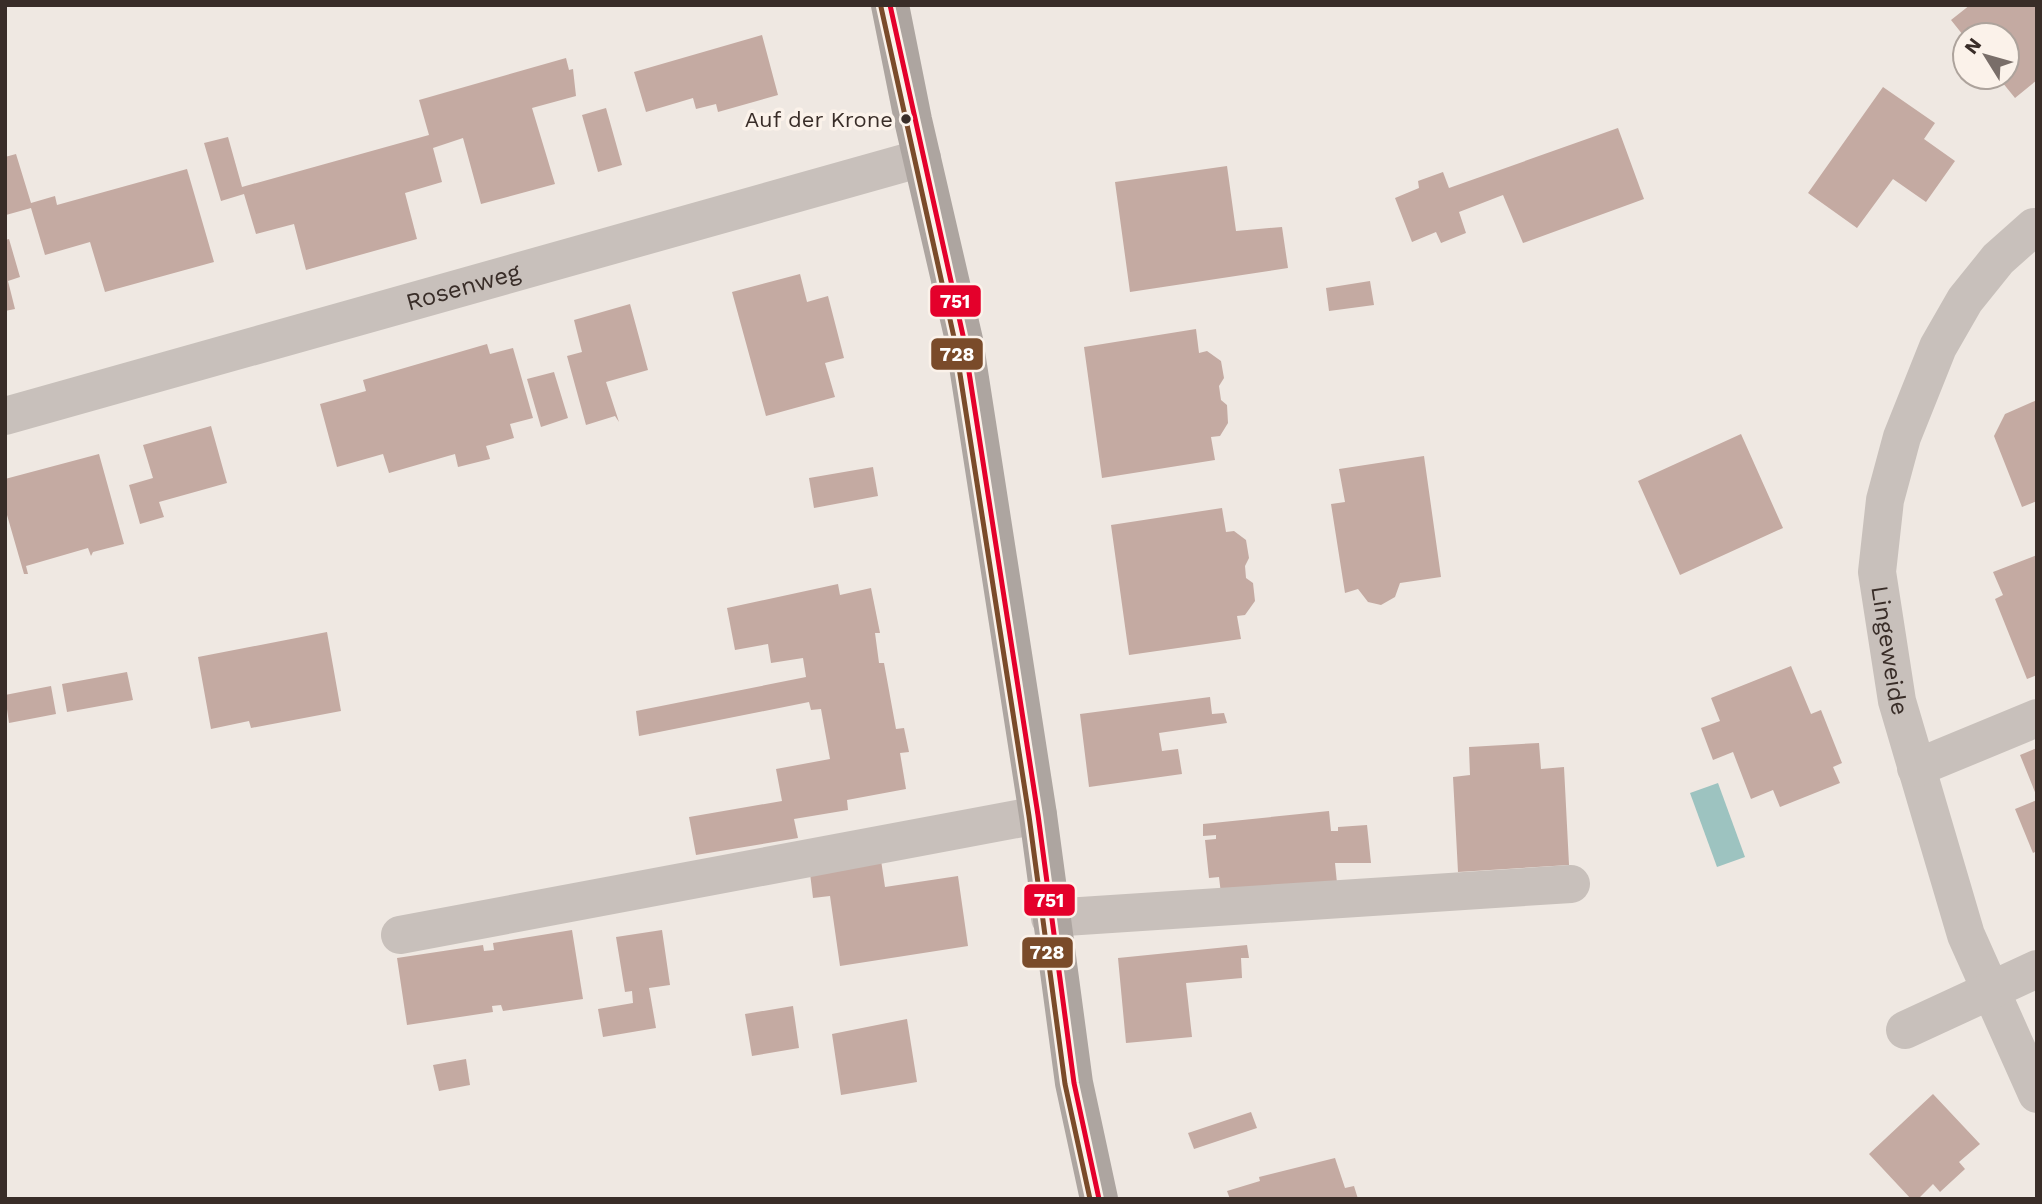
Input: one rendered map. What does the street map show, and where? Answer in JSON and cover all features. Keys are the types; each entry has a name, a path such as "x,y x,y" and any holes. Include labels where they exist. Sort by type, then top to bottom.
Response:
{"main road":[{"path":"890,5 964,340 1038,815 1074,1083 1100,1199"}],"street":[{"name":"Rosenweg","path":"5,416 922,158"},
{"name":"Lingeweide","path":"2035,227 1998,259 1965,299 1938,347 1902,437 1885,500 1877,572 1896,701 1966,935 2037,1094"},
{"path":"1916,768 2037,718"},
{"path":"400,935 1038,815"},
{"path":"1050,918 1571,884"},
{"path":"1905,1030 2037,969"}],"water":[{"path":"1718,783 1745,857 1717,867 1690,793"}],"building":[{"path":"1970,5 2037,5 2037,80 2015,98 2009,91 2021,91 2021,21 1951,20"},
{"path":"762,35 778,95 718,112 716,104 696,109 693,98 646,112 634,72"},
{"path":"566,58 569,70 573,69 576,96 532,108 555,184 481,204 463,138 433,148 442,182 405,193 417,239 306,270 294,224 256,234 244,194 221,201 204,143 228,137 242,187 429,135 419,100"},
{"path":"1883,87 1935,123 1924,139 1955,161 1926,202 1893,179 1857,228 1808,193"},
{"path":"606,108 622,165 598,172 582,115"},
{"path":"1618,128 1644,199 1523,243 1503,195 1459,212 1466,233 1441,243 1436,232 1412,242 1395,198 1419,188 1418,181 1443,172 1449,188"},
{"path":"16,154 31,203 55,196 57,205 187,169 214,262 105,292 90,242 45,255 31,208 6,215 5,157"},
{"path":"1227,166 1236,231 1282,227 1288,268 1130,292 1115,182"},
{"path":"9,239 20,277 8,281 15,309 5,311 5,240"},
{"path":"800,274 807,302 828,296 844,358 825,363 835,397 766,416 732,292"},
{"path":"1370,281 1374,305 1329,311 1326,288"},
{"path":"630,304 648,370 606,382 619,422 615,416 586,425 567,356 582,352 574,320"},
{"path":"1196,329 1199,353 1207,351 1221,361 1224,378 1219,386 1221,400 1227,405 1228,423 1220,436 1211,437 1215,460 1102,478 1084,347"},
{"path":"487,344 490,354 513,348 533,418 510,424 514,438 486,446 490,459 458,467 455,454 389,473 383,454 337,467 320,404 366,391 363,380"},
{"path":"554,372 568,418 541,427 527,379"},
{"path":"2037,400 2037,501 2022,507 1994,436 2005,414"},
{"path":"211,426 227,483 159,502 164,517 140,524 129,485 153,478 143,445"},
{"path":"1741,434 1783,528 1680,575 1638,481"},
{"path":"99,454 124,544 93,552 91,556 88,548 26,566 28,574 24,574 5,508 5,479"},
{"path":"1424,456 1441,577 1400,583 1395,597 1381,605 1368,602 1358,589 1345,593 1331,504 1345,502 1339,469"},
{"path":"873,467 878,496 814,508 809,478"},
{"path":"1222,508 1226,532 1234,531 1246,540 1249,558 1245,566 1246,578 1253,583 1255,601 1245,615 1237,616 1241,639 1129,655 1111,525"},
{"path":"2037,555 2037,675 2027,679 1995,599 2003,595 1993,572"},
{"path":"838,584 840,595 871,588 880,633 875,633 879,663 884,663 896,729 904,728 909,752 900,753 906,789 847,800 848,810 794,819 798,838 696,855 689,817 782,801 776,769 830,759 821,709 811,710 809,702 639,736 636,711 806,677 803,658 771,663 768,644 735,650 727,608"},
{"path":"327,632 341,711 251,728 249,721 211,729 198,657"},
{"path":"1791,666 1811,714 1821,710 1842,763 1833,767 1840,783 1780,807 1773,790 1751,799 1733,752 1713,760 1701,728 1720,721 1711,698"},
{"path":"127,672 133,700 67,712 62,684"},
{"path":"51,686 56,714 9,723 5,695"},
{"path":"1210,697 1212,714 1224,713 1227,723 1159,733 1162,751 1178,749 1182,774 1089,787 1080,714"},
{"path":"1539,743 1541,769 1564,767 1569,865 1458,872 1453,777 1470,775 1469,747"},
{"path":"2037,748 2037,797 2020,755"},
{"path":"2037,800 2037,851 2033,853 2015,809"},
{"path":"1329,811 1331,831 1338,831 1338,827 1367,825 1371,863 1335,863 1337,883 1221,894 1219,877 1209,878 1205,840 1216,839 1216,835 1203,836 1203,824"},
{"path":"881,860 885,887 958,876 968,946 840,966 830,896 813,898 810,873"},
{"path":"572,930 583,999 503,1011 501,1005 492,1006 493,1012 407,1025 397,958 483,945 484,951 494,950 493,943"},
{"path":"662,930 670,985 649,988 656,1028 603,1037 598,1009 633,1003 632,991 625,992 616,937"},
{"path":"1247,945 1249,958 1241,958 1242,978 1186,983 1192,1037 1126,1043 1118,958"},
{"path":"793,1006 799,1048 752,1056 745,1014"},
{"path":"907,1019 917,1082 841,1095 832,1034"},
{"path":"466,1059 470,1085 439,1091 433,1065"},
{"path":"1933,1094 1980,1144 1959,1162 1965,1169 1940,1192 1933,1184 1918,1199 1911,1199 1869,1154"},
{"path":"1251,1112 1257,1128 1194,1149 1188,1133"},
{"path":"1335,1158 1345,1188 1354,1186 1358,1199 1230,1199 1227,1191 1260,1181 1259,1177"}],"transit line":[{"name":"751","path":"890,5 964,340 1038,815 1074,1083 1099,1199"},
{"name":"728","path":"881,7 955,342 1029,816 1065,1084 1090,1199"}],"place":[{"name":"Auf der Krone","path":"906,119"}]}
